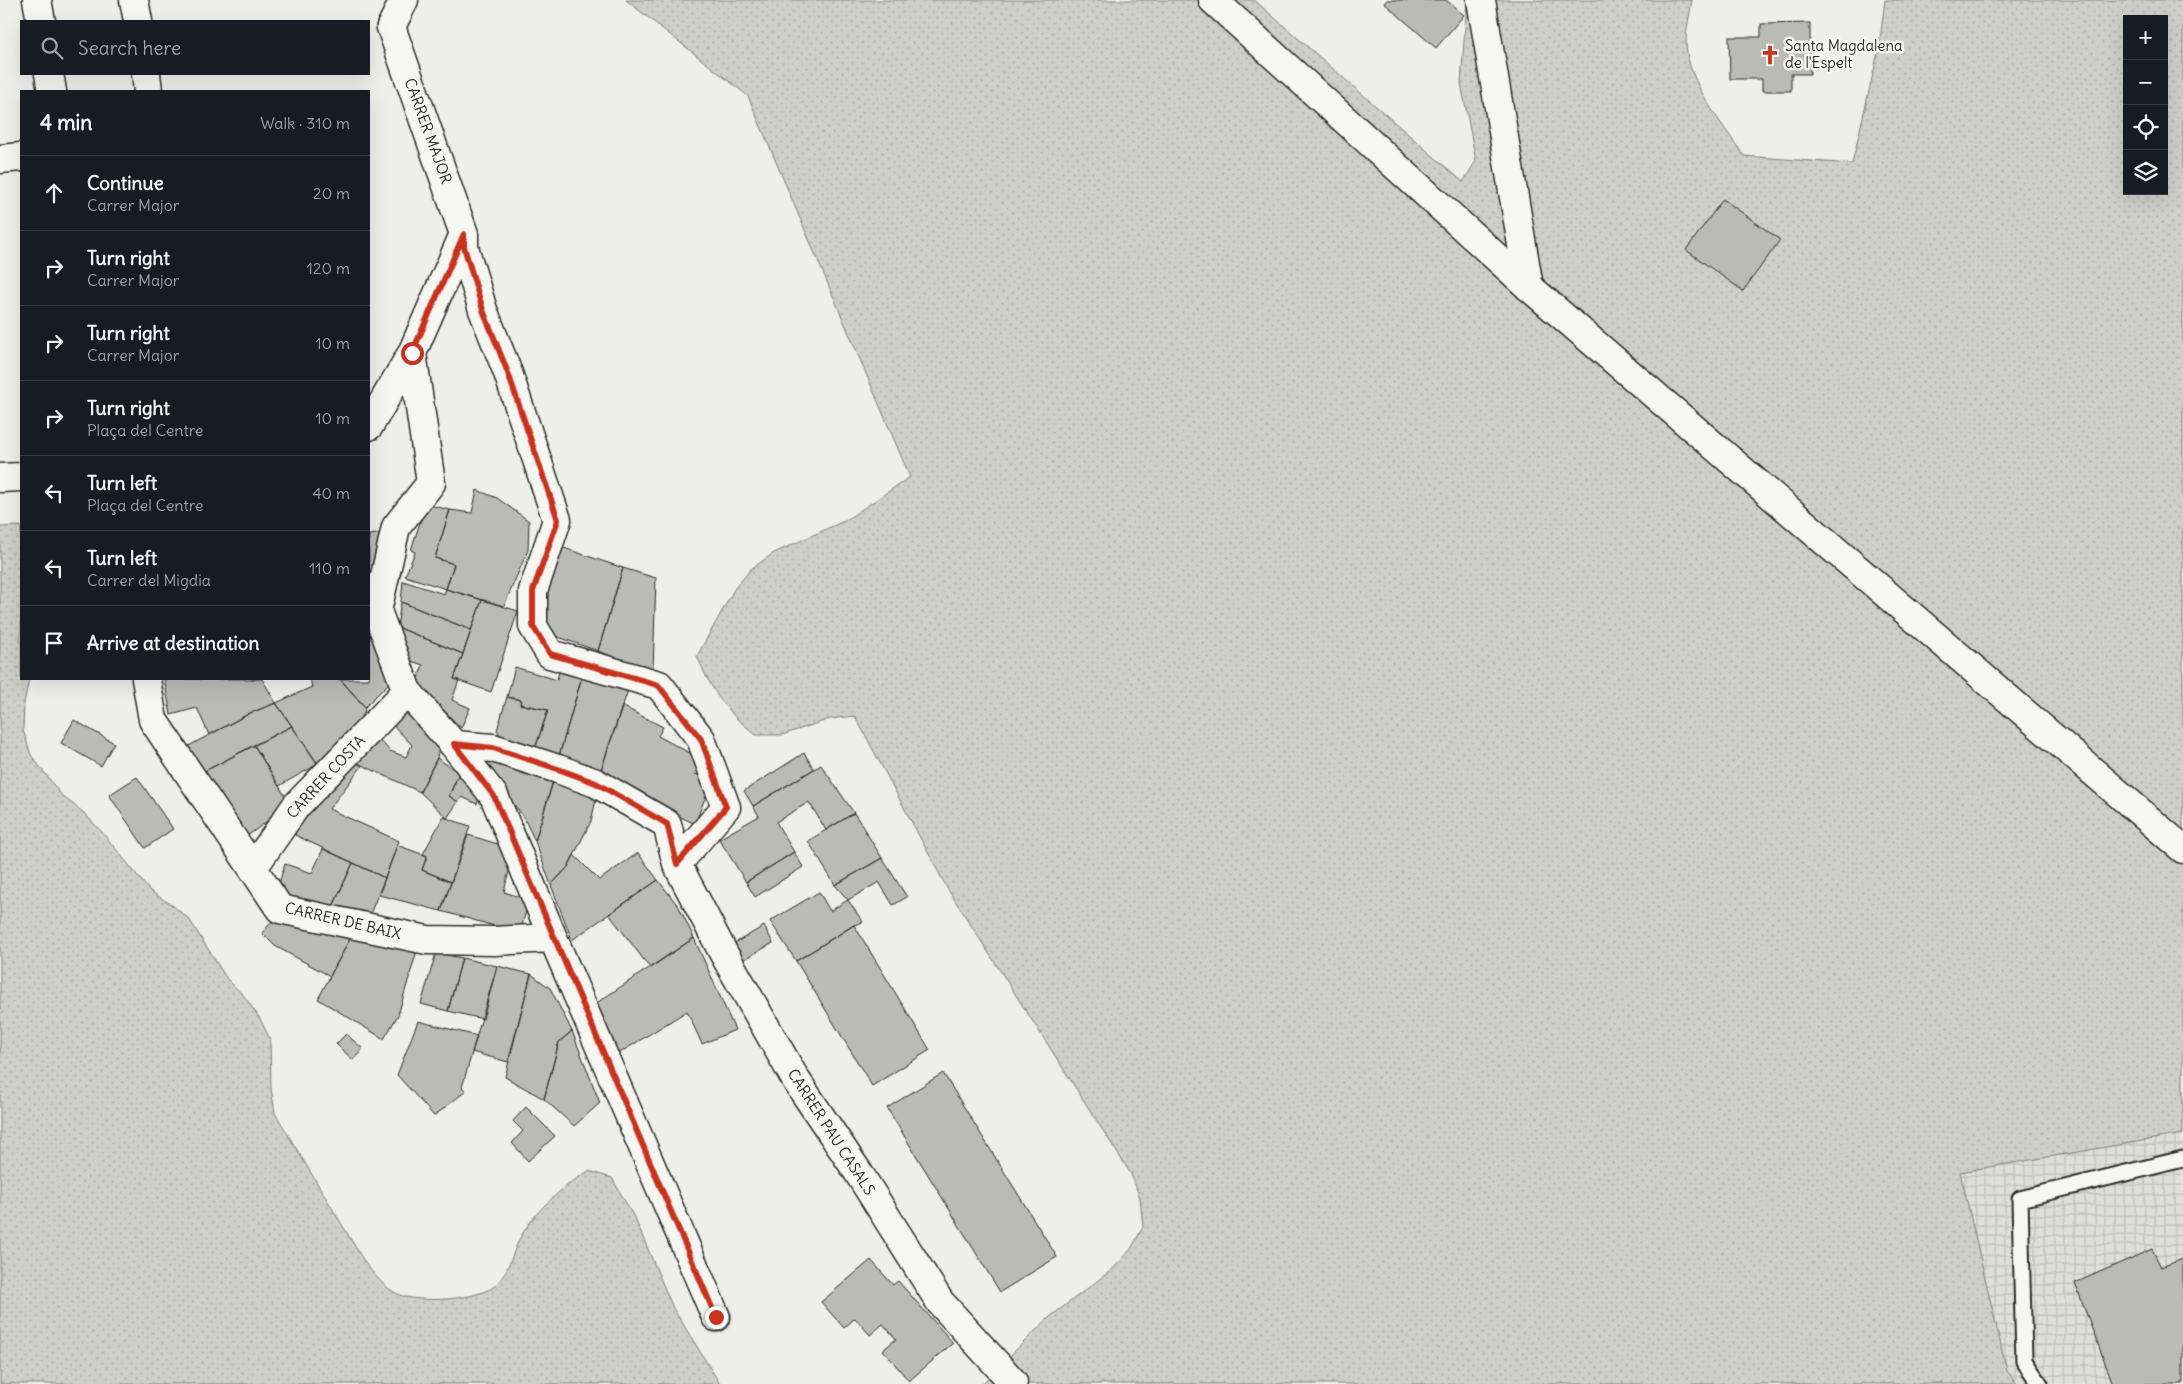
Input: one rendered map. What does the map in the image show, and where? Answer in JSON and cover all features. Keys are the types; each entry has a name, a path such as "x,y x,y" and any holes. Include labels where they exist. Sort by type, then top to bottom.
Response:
{"street":[{"path":"37,0 40,20"},
{"path":"134,0 138,20"},
{"name":"CARRER MAJOR","path":"404,0 391,27 464,234 464,247 483,310 508,373 558,520 533,591 533,626 550,654 658,685 701,739 726,807 677,864"},
{"path":"1213,0 1529,287 2183,849"},
{"path":"1481,0 1480,6 1505,139 1529,287"},
{"path":"49,75 52,90"},
{"path":"146,75 148,90"},
{"path":"0,159 20,157"},
{"path":"370,424 412,353 464,234"},
{"path":"412,353 431,483 396,527 377,611 407,691 454,744 494,796 716,1317"},
{"path":"0,478 20,477"},
{"name":"CARRER DE BAIX","path":"146,680 153,720 280,909 428,940 494,941 553,938"},
{"name":"CARRER COSTA","path":"253,868 296,806 407,691"},
{"name":"CARRER PAU CASALS","path":"454,744 493,748 596,783 667,824 677,864 724,954 796,1080 858,1172 940,1302 1012,1382"}],"lane":[{"path":"2040,1384 2024,1361 2020,1199 2183,1159"}],"shaded area":[{"path":"626,0 1254,0 1463,182 1476,161 1461,83 1467,0 1692,0 1686,43 1693,73 1699,88 1744,156 1852,164 1879,48 1885,0 2183,0 2183,1134 1960,1172 2007,1371 2017,1384 982,1384 1051,1316 1113,1269 1131,1249 1143,1227 1140,1198 1131,1174 947,888 855,716 830,719 782,735 756,735 737,719 719,698 697,656 735,588 751,569 774,553 846,520 910,477 748,96"},
{"path":"20,526 20,680 29,680 24,703 23,730 31,755 62,796 83,812 102,832 150,891 189,919 227,979 244,996 259,1017 270,1039 271,1088 275,1113 372,1272 388,1288 407,1297 449,1299 478,1294 497,1284 505,1274 525,1230 540,1210 559,1192 589,1171 612,1178 635,1219 673,1308 720,1384 0,1384 0,527"},
{"path":"2183,1134 2183,1384 2017,1384 2007,1371 1960,1172"}],"building":[{"path":"1387,0 1446,0 1464,15 1436,48 1384,3"},
{"name":"Santa Magdalena de l'Espelt","path":"1810,23 1810,74 1791,74 1791,91 1762,91 1762,79 1730,79 1729,37 1761,37 1761,24"},
{"path":"1723,199 1780,240 1743,291 1686,250"},
{"path":"477,490 497,498 529,521 528,550 504,606 446,589 454,564 435,558 450,510 472,513"},
{"path":"426,504 450,510 435,558 454,564 446,589 405,576 415,552 411,550"},
{"path":"384,533 370,617 370,535"},
{"path":"558,546 623,568 598,651 544,632 536,606"},
{"path":"623,568 656,578 653,672 598,651"},
{"path":"403,581 444,594 446,589 482,600 471,630 401,602"},
{"path":"482,600 518,611 491,692 454,679"},
{"path":"401,602 471,630 463,654 397,627"},
{"path":"397,627 463,654 454,679 459,680 452,700 470,708 461,728 429,695 415,686 423,665 405,659 408,649 396,643"},
{"path":"370,633 390,669 397,675 365,707 341,680 370,680"},
{"path":"515,667 557,680 560,667 583,673 557,763 533,755 548,710 520,704 521,700 507,697"},
{"path":"583,673 628,690 599,776 557,763"},
{"path":"164,680 263,680 276,703 250,713 209,735 197,708 171,715"},
{"path":"310,680 341,680 365,707 362,725 317,763 276,703 312,687"},
{"path":"507,697 521,700 520,704 548,710 533,755 507,746 497,730"},
{"path":"276,703 292,726 201,773 185,748 250,713"},
{"path":"406,706 440,741 437,758 420,792 349,759 374,734 390,751 406,757 412,745 389,721"},
{"path":"622,706 663,727 658,736 701,759 695,774 712,780 695,824 599,776"},
{"path":"74,720 114,743 101,766 61,743"},
{"path":"292,726 318,764 279,786 254,745"},
{"path":"254,745 290,804 246,837 201,773"},
{"path":"804,753 814,769 753,806 744,791"},
{"path":"490,755 555,774 535,841 523,816 485,768"},
{"path":"437,758 459,773 449,796 458,802 447,818 420,792"},
{"path":"349,759 362,766 329,809 399,841 385,878 295,835 303,804"},
{"path":"821,765 854,813 826,830 809,802 776,822 794,852 746,882 719,839 759,816 753,806"},
{"path":"459,773 482,789 477,804 462,797 458,802 449,796"},
{"path":"137,777 173,829 145,848 109,795"},
{"path":"554,779 597,796 591,821 568,867 551,885 535,841"},
{"path":"854,813 882,858 835,885 808,841"},
{"path":"443,817 470,826 451,882 422,870 427,856 423,854"},
{"path":"468,835 514,849 504,892 529,900 520,933 441,911"},
{"path":"397,845 427,856 422,870 451,882 441,911 379,895"},
{"path":"323,849 353,863 330,913 276,893 285,864 312,873"},
{"path":"794,852 803,867 755,897 746,882"},
{"path":"638,853 658,880 572,940 551,885 568,867 574,855 599,880"},
{"path":"882,858 907,897 893,905 879,882 848,900 835,885"},
{"path":"353,863 385,878 367,921 330,913"},
{"path":"658,880 679,907 694,938 650,968 609,914"},
{"path":"819,892 830,911 848,900 863,922 854,925 796,961 770,921"},
{"path":"281,911 352,935 330,976 275,946 262,933"},
{"path":"854,925 930,1050 872,1086 796,961"},
{"path":"764,926 773,943 738,963 728,947"},
{"path":"352,935 413,946 416,954 398,1015 384,1039 318,999"},
{"path":"694,938 735,1030 702,1044 687,1011 613,1057 595,1004"},
{"path":"436,953 462,958 448,1011 421,1004"},
{"path":"462,958 497,966 483,1019 448,1011"},
{"path":"497,966 531,974 508,1062 472,1052"},
{"path":"531,974 550,988 572,1031 559,1042 544,1099 505,1077"},
{"path":"418,1021 477,1036 462,1087 466,1091 434,1116 397,1075"},
{"path":"572,1031 600,1103 574,1126 544,1099 559,1042"},
{"path":"346,1034 363,1049 353,1060 336,1044"},
{"path":"943,1073 1057,1257 1000,1292 887,1108"},
{"path":"526,1107 555,1136 528,1161 512,1143 523,1131 513,1121"},
{"path":"2152,1249 2161,1267 2183,1259 2183,1384 2113,1384 2075,1283"},
{"path":"871,1260 893,1285 898,1281 953,1343 909,1381 883,1350 896,1339 883,1324 870,1335 855,1318 844,1328 821,1302"}],"place":[{"name":"Santa Magdalena de l'Espelt","path":"1770,55"}],"route":[{"path":"412,353 464,234 464,247 483,310 508,373 558,520 533,591 533,626 550,654 658,685 701,739 726,807 677,864 667,824 596,783 493,748 454,744 494,796 716,1317"}]}
